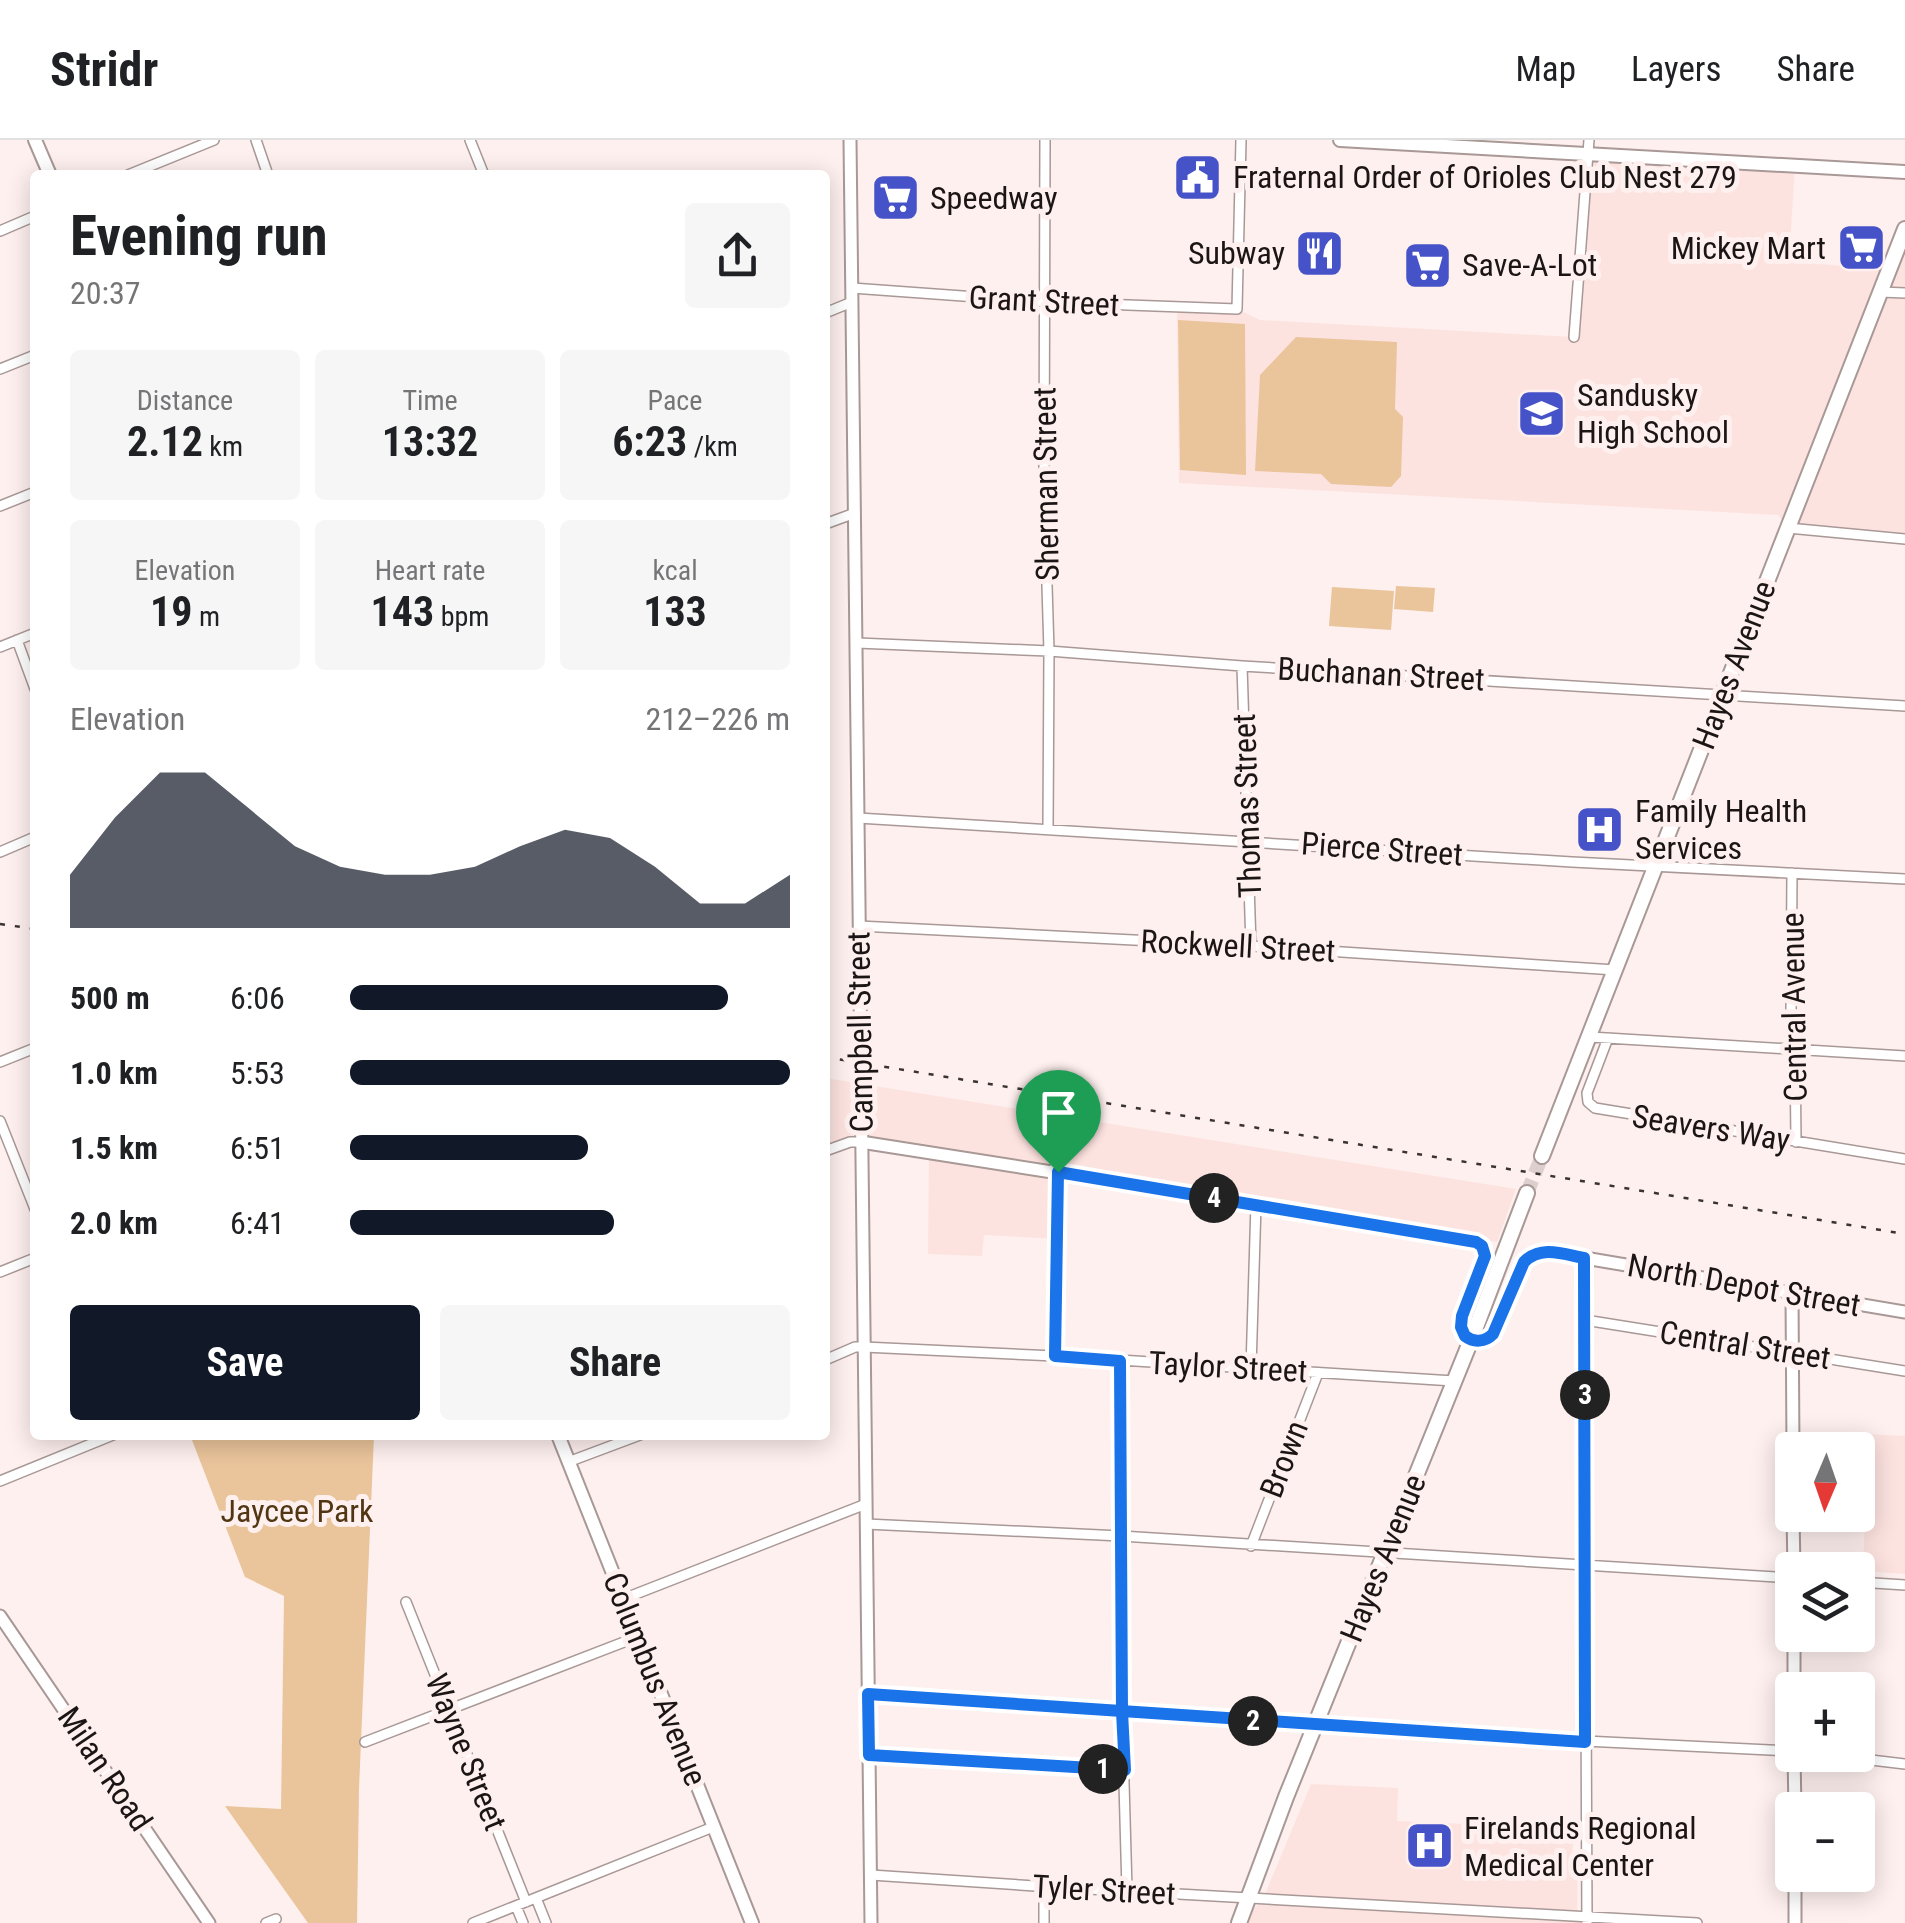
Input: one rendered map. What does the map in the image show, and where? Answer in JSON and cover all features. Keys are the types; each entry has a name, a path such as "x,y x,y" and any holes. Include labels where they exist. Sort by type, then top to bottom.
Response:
{"main road":[{"path":"35,140 48,170"},
{"path":"1340,140 1588,146 1905,172"},
{"name":"Hayes Avenue","path":"1542,1156 1905,230"},
{"name":"Hayes Avenue","path":"1239,1923 1527,1194"},
{"name":"Columbus Avenue","path":"560,1440 752,1923"}],"street":[{"path":"140,170 214,140"},
{"path":"256,140 266,170"},
{"path":"470,140 482,170"},
{"name":"Campbell Street","path":"850,140 871,1923"},
{"name":"Sherman Street","path":"1045,140 1048,828"},
{"name":"Grant Street","path":"852,288 1046,302 1237,309 1241,140"},
{"path":"1574,338 1588,146"},
{"path":"0,230 30,218"},
{"path":"1881,292 1905,293"},
{"path":"830,311 852,302"},
{"path":"0,369 30,357"},
{"path":"0,506 30,494"},
{"path":"830,522 855,513"},
{"path":"1788,528 1905,539"},
{"path":"0,646 30,635"},
{"path":"17,640 30,676"},
{"name":"Buchanan Street","path":"857,643 1049,651 1905,706"},
{"name":"Thomas Street","path":"1242,666 1251,946"},
{"name":"Pierce Street","path":"858,818 1905,879"},
{"path":"0,852 30,839"},
{"name":"Central Avenue","path":"1792,873 1796,1142"},
{"name":"Rockwell Street","path":"859,926 1616,970"},
{"path":"1590,1037 1905,1056"},
{"name":"Seavers Way","path":"1608,1038 1587,1093 1594,1108 1905,1159"},
{"path":"0,1062 30,1050"},
{"path":"0,1121 30,1196"},
{"path":"830,1149 862,1142 1480,1244 1484,1259 1461,1323 1471,1340"},
{"path":"1055,1356 1058,1172"},
{"path":"1251,1368 1256,1204"},
{"name":"North Depot Street","path":"1471,1340 1483,1340 1493,1334 1524,1262 1543,1251 1905,1312"},
{"path":"1584,1258 1587,1920"},
{"path":"0,1272 30,1260"},
{"path":"1792,1293 1793,1432"},
{"name":"Central Street","path":"1585,1320 1905,1371"},
{"name":"Taylor Street","path":"830,1358 864,1347 1454,1381"},
{"path":"1120,1361 1127,1890"},
{"name":"Brown","path":"1251,1546 1318,1372"},
{"path":"0,1480 100,1440"},
{"path":"568,1462 627,1440"},
{"path":"623,1599 866,1504"},
{"path":"866,1524 1775,1577"},
{"path":"1875,1583 1905,1585"},
{"name":"Wayne Street","path":"406,1602 526,1902 546,1923"},
{"name":"Milan Road","path":"0,1616 209,1923"},
{"path":"365,1742 638,1637"},
{"path":"868,1694 1775,1752"},
{"path":"869,1755 1125,1770"},
{"path":"1875,1760 1905,1764"},
{"path":"473,1923 713,1827"},
{"name":"Tyler Street","path":"870,1875 1587,1920 1697,1923"},
{"path":"1044,1886 1044,1923"},
{"path":"1795,1892 1795,1923"},
{"name":"Wayne Street","path":"523,1923 526,1902"}],"shaded area":[{"name":"Sandusky High School","path":"1588,153 1795,166 1789,262 1890,269 1905,229 1905,539 1788,528 1778,515 1179,483 1177,308 1237,309 1260,320 1573,337"},
{"path":"830,1079 1516,1189 1497,1242 1060,1178 1058,1239 984,1235 982,1256 928,1254 929,1150 852,1136 830,1143"},
{"path":"1875,1434 1905,1436 1905,1574 1875,1572 1875,1552 1864,1552 1864,1532 1875,1532"},
{"name":"Firelands Regional Medical Center","path":"1311,1784 1398,1788 1397,1821 1574,1829 1572,1861 1578,1863 1577,1919 1643,1923 1248,1923 1262,1901"}],"green space":[{"path":"1178,320 1245,324 1246,475 1180,470"},
{"path":"1296,337 1397,342 1395,409 1403,417 1401,476 1391,487 1331,484 1321,474 1255,471 1260,375"},
{"path":"1396,586 1435,588 1433,612 1394,609"},
{"path":"1332,587 1394,591 1391,630 1329,626"},
{"name":"Jaycee Park","path":"192,1440 374,1440 357,1923 308,1923 225,1806 281,1809 284,1596 245,1577"}],"tunnel":[{"path":"1527,1193 1542,1156"}],"railway":[{"path":"0,924 30,928"},
{"path":"830,1058 1905,1234"}],"place":[{"name":"Fraternal Order of Orioles Club Nest 279","path":"1198,177"},
{"name":"Speedway","path":"895,198"},
{"name":"Mickey Mart","path":"1861,248"},
{"name":"Subway","path":"1320,253"},
{"name":"Save-A-Lot","path":"1427,265"},
{"name":"Sandusky High School","path":"1542,413"},
{"name":"Family Health Services","path":"1600,829"},
{"name":"Firelands Regional Medical Center","path":"1429,1846"}],"route":[{"path":"1058,1172 1055,1356 1120,1361 1122,1712 1125,1770 869,1755 868,1694 1122,1712 1316,1725 1585,1742 1584,1258 1543,1251 1529,1256 1493,1334 1474,1341 1465,1336 1461,1323 1485,1256 1476,1242 1058,1172"}]}
